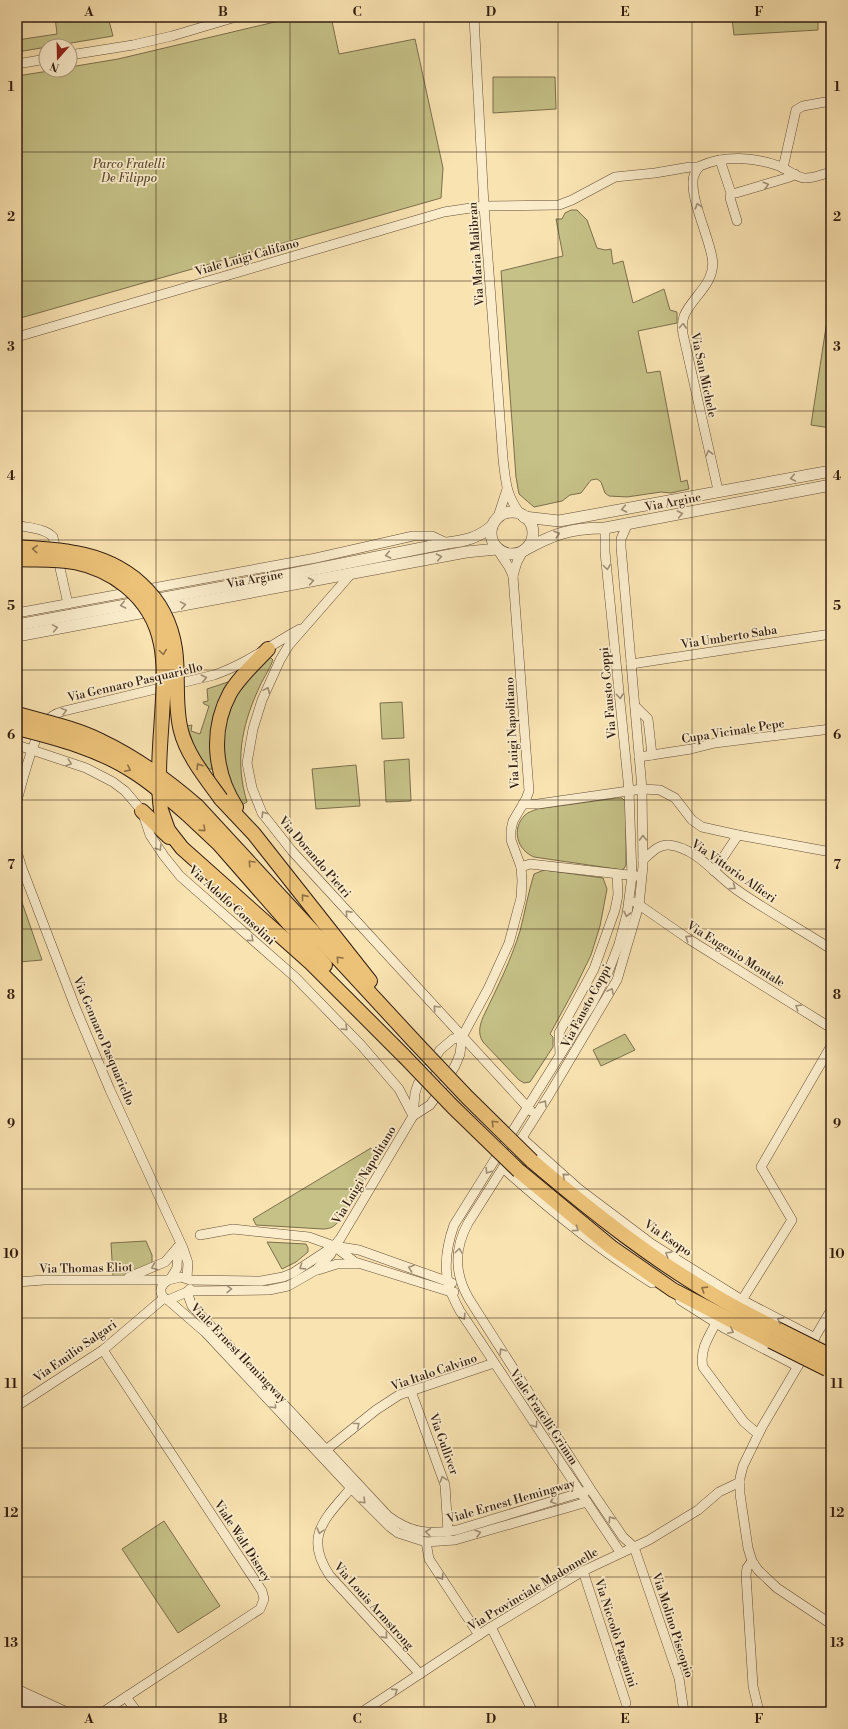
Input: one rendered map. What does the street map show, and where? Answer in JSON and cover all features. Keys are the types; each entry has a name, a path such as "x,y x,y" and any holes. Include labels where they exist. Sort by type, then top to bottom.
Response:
{"highway":[{"path":"17,547 73,552 101,559 121,568 151,594 168,624 174,647 178,670 177,711 181,732 188,750 221,799 254,834 374,986 403,1029"},
{"path":"17,559 75,562 107,573 132,591 146,607 153,618 161,642 164,667 159,776 161,810 168,830 182,848"},
{"path":"254,834 228,794 220,775 217,753 218,736 221,716 230,693 268,649"},
{"path":"17,714 65,727 101,740 145,765 169,782 224,850 404,1056"},
{"path":"17,728 68,742 93,751 134,772 162,792 192,810 416,1042 467,1097 532,1161 578,1200 625,1236 674,1270 723,1301 831,1355"},
{"path":"142,811 157,827 311,963 453,1107 519,1171 611,1247 673,1290 831,1371"}],"street":[{"path":"78,54 133,45 236,17"},
{"name":"Via Maria Malibran","path":"474,17 484,206 507,489 512,502 523,516"},
{"path":"17,64 38,60"},
{"path":"781,167 796,110 803,106 831,101"},
{"path":"698,167 720,160 733,158 766,162 806,178 831,172"},
{"path":"720,160 731,193 730,198 737,221"},
{"name":"Viale Luigi Califano","path":"17,336 444,212 484,206 558,205 568,202 615,177 698,167"},
{"name":"Via San Michele","path":"698,167 693,182 694,192 712,258 712,271 704,289 685,314 682,325 718,490"},
{"path":"736,193 790,177 795,174"},
{"name":"Via Argine","path":"523,516 559,521 718,490 831,471"},
{"name":"Via Argine","path":"523,552 545,538 559,533 586,528 605,528 831,485"},
{"name":"Via Maria Malibran","path":"495,522 507,489"},
{"path":"508,513 523,516 529,521 533,532 530,543 523,552 515,554 508,554 498,549 491,539 495,522 508,513"},
{"name":"Via Argine","path":"17,625 447,543 462,542 477,537 495,522"},
{"name":"Via Fausto Coppi","path":"463,1289 458,1269 458,1254 461,1236 600,1012 617,980 639,905 643,860 642,789 621,547 621,539 628,523"},
{"path":"17,525 50,533 53,537 68,604"},
{"name":"Via Fausto Coppi","path":"448,1281 450,1238 454,1225 592,1004 607,975 619,944 630,898 632,876 629,791 605,552 605,528"},
{"name":"Via Argine","path":"17,613 316,558 413,536 432,536 447,543"},
{"name":"Via Argine","path":"17,636 466,552 498,549"},
{"name":"Via Luigi Napolitano","path":"498,549 509,566 513,576"},
{"name":"Via Luigi Napolitano","path":"334,1246 345,1231 413,1116 430,1105 455,1066 460,1054 462,1037 488,989 509,943 521,898 522,881 521,867 511,840 511,830 513,821 529,791 513,576 514,569 523,552"},
{"name":"Via Dorando Pietri","path":"351,574 305,626 280,660 262,700 253,729 247,763 252,788 262,813 292,851 536,1116"},
{"name":"Via Gennaro Pasquariello","path":"17,801 33,750 43,725 58,712 214,675 241,665 268,649 285,636 305,626"},
{"name":"Via Umberto Saba","path":"631,664 831,634"},
{"path":"635,706 648,719 652,755"},
{"name":"Cupa Vicinale Pepe","path":"639,757 691,749 716,743 831,729"},
{"name":"Via Adolfo Consolini","path":"17,745 86,768 113,782 125,791 142,811 150,835 180,876 295,977 356,1039 399,1090 413,1116"},
{"path":"523,804 538,804 642,789 660,790 675,798 692,820 700,826 738,835 831,852"},
{"path":"714,871 738,835"},
{"name":"Via Vittorio Alfieri","path":"643,860 659,847 669,845 690,852 737,890 831,949"},
{"name":"Via Gennaro Pasquariello","path":"17,852 76,1009 110,1090 178,1235 188,1263 189,1279"},
{"path":"521,867 530,864 642,876"},
{"name":"Via Fausto Coppi","path":"560,1055 558,1033 594,969 614,915 618,895 617,874"},
{"name":"Via Eugenio Montale","path":"630,898 687,938 831,1028"},
{"name":"Via Luigi Napolitano","path":"413,1116 414,1098 418,1084 440,1050 453,1039 462,1037"},
{"path":"742,1300 792,1220 761,1167 831,1046"},
{"name":"Via Esopo","path":"522,1138 579,1189 652,1244 742,1300 815,1338"},
{"path":"503,1168 557,1215 633,1272 716,1323 797,1366"},
{"path":"200,1235 233,1229 309,1237 334,1246 352,1260 451,1292 463,1289"},
{"path":"161,1287 170,1279 176,1268 178,1235"},
{"path":"155,1280 159,1282 161,1287 160,1291 166,1299 188,1291 278,1288 298,1281 316,1270 331,1254 334,1246"},
{"path":"170,1279 273,1279 293,1273 334,1246"},
{"name":"Viale Fratelli Grimm","path":"334,1246 359,1250 448,1281 463,1289 591,1490 623,1537 634,1547"},
{"path":"124,1280 165,1262 178,1247"},
{"path":"316,1270 337,1264 364,1264"},
{"name":"Via Thomas Eliot","path":"17,1282 44,1280 170,1279"},
{"name":"Viale Ernest Hemingway","path":"189,1279 188,1291 192,1306 388,1516 398,1523 419,1532 448,1532 591,1490"},
{"name":"Viale Fratelli Grimm","path":"448,1281 451,1292 460,1311 620,1552"},
{"name":"Viale Ernest Hemingway","path":"166,1299 205,1332 351,1488 398,1533 426,1542 455,1540 586,1502 591,1490"},
{"name":"Via Emilio Salgari","path":"17,1406 103,1350 166,1299"},
{"path":"831,1310 758,1434 742,1466 740,1482 748,1548 752,1561 758,1570 777,1588 831,1624"},
{"path":"716,1323 703,1350 703,1367 744,1422 758,1434"},
{"name":"Viale Walt Disney","path":"103,1350 262,1591 264,1600 260,1609 103,1712"},
{"name":"Via Italo Calvino","path":"326,1450 388,1401 411,1391 494,1363"},
{"name":"Via Gulliver","path":"411,1391 445,1485 448,1532"},
{"name":"Via Provinciale Madonnelle","path":"362,1712 491,1627 582,1571 620,1552 634,1547 698,1510 724,1490 740,1482"},
{"name":"Via Louis Armstrong","path":"351,1488 321,1526 318,1542 321,1562 330,1576 420,1674"},
{"path":"426,1542 429,1559 478,1636"},
{"name":"Via Molino Piscopio","path":"634,1547 679,1678 684,1712"},
{"path":"752,1561 747,1568 746,1575 753,1686 759,1712"},
{"name":"Via Niccolò Paganini","path":"582,1571 626,1703"},
{"path":"491,1627 533,1712"},
{"path":"17,1690 67,1712"},
{"path":"126,1697 137,1712"},
{"path":"17,1699 46,1712"}],"green space":[{"path":"55,17 108,17 113,36 78,42 78,38 38,38 38,48 17,52 17,40 57,34"},
{"name":"Parco Fratelli De Filippo","path":"296,17 331,17 339,54 415,39 443,168 441,198 17,319 17,76 38,73 38,78 78,78 78,66 118,59"},
{"path":"704,17 818,17 818,30 734,35 732,18 704,20"},
{"path":"493,77 555,77 556,109 493,113"},
{"path":"571,210 577,210 587,220 597,248 605,250 611,249 613,264 623,261 633,303 664,289 670,310 677,312 677,323 638,331 647,373 660,371 681,482 687,480 689,489 671,493 661,492 627,497 609,496 605,493 601,482 597,479 591,480 581,493 570,495 562,501 534,507 519,494 516,477 501,271 563,256 556,219 562,219 565,213"},
{"path":"828,314 831,314 831,428 811,425"},
{"path":"269,656 273,660 252,704 244,732 241,773 247,802 240,806 224,764 224,729 233,701 242,687"},
{"path":"234,680 211,754 212,769 209,769 196,751 187,726 192,725 191,731 200,734 209,706 203,702 208,701 207,689"},
{"path":"402,702 404,738 382,739 380,703"},
{"path":"409,759 411,801 386,802 384,761"},
{"path":"356,765 360,806 316,809 312,769"},
{"path":"622,798 626,802 626,865 623,870 534,857 528,854 520,844 517,833 518,826 525,815 529,812 537,809"},
{"path":"544,870 603,878 607,889 600,926 591,955 550,1034 553,1037 553,1047 530,1082 524,1083 519,1080 483,1042 480,1035 480,1028 483,1017 513,952 520,931 534,874"},
{"path":"17,888 42,960 19,962 17,949"},
{"path":"625,1034 635,1050 601,1066 593,1050"},
{"path":"371,1148 377,1157 340,1220 331,1228 323,1229 256,1225 253,1219"},
{"path":"146,1241 152,1255 152,1267 135,1277 113,1276 111,1243"},
{"path":"267,1242 306,1244 308,1252 296,1262 282,1269"},
{"path":"164,1521 220,1606 178,1633 122,1549"}]}
